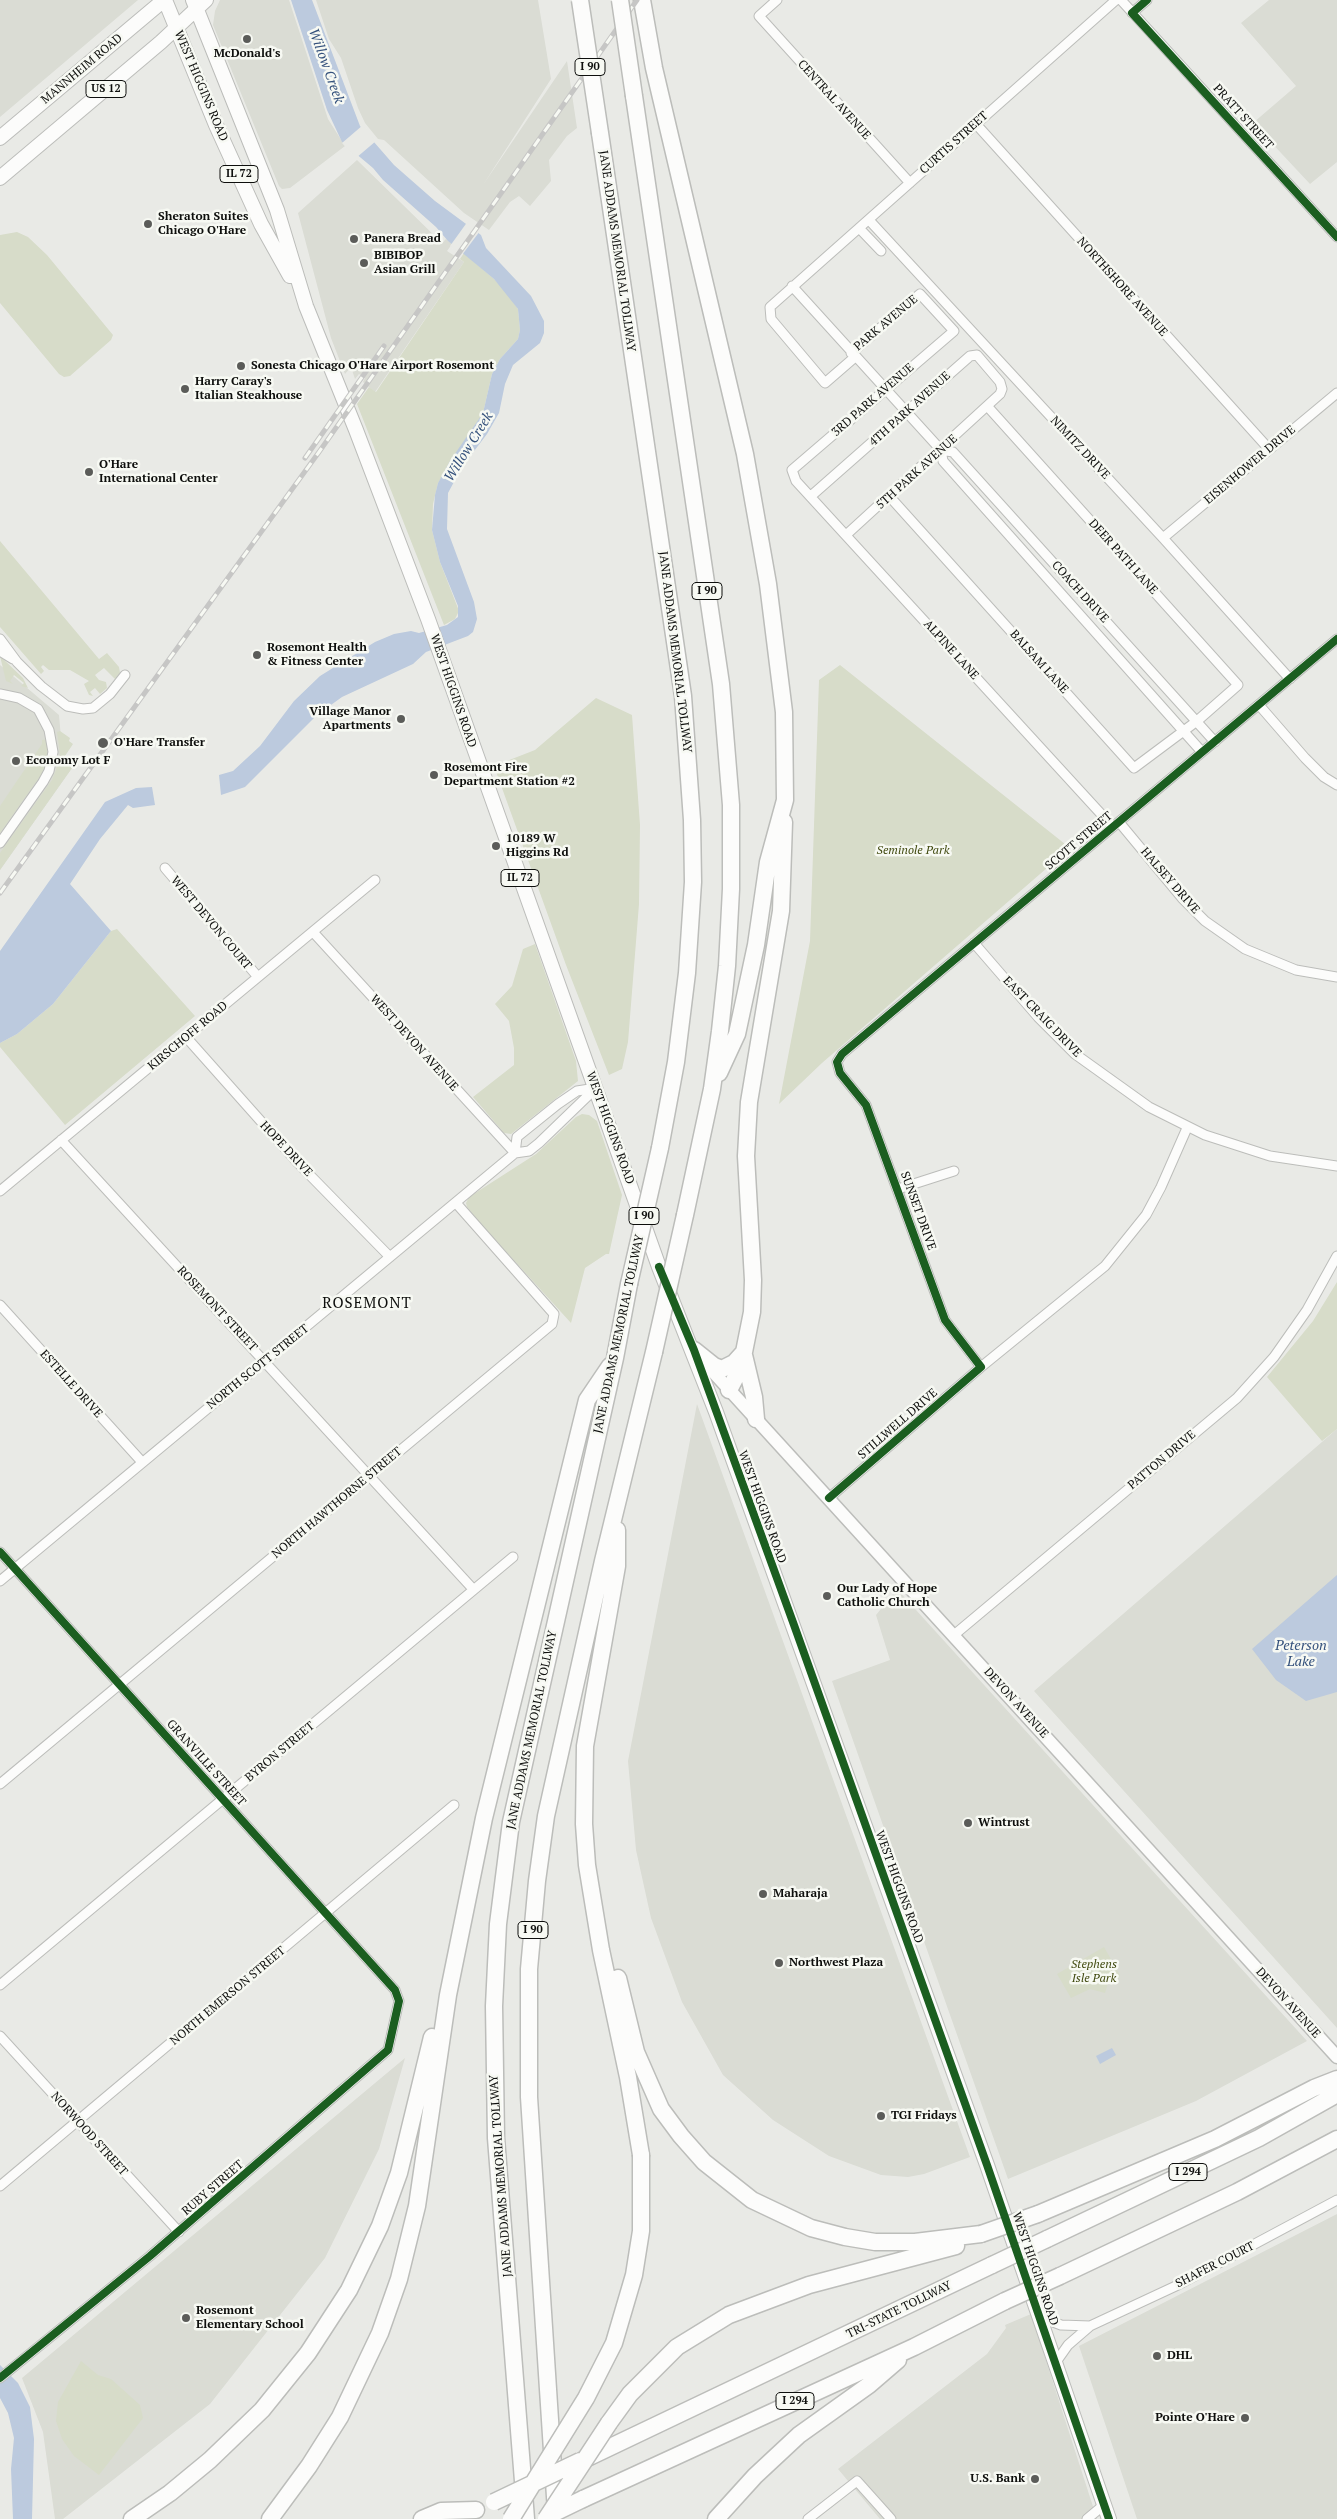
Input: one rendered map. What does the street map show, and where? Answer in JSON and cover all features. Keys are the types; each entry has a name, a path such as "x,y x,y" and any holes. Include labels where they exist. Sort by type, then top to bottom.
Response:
{"highway":[{"name":"JANE ADDAMS MEMORIAL TOLLWAY","path":"526,2518 496,2138 494,2006 498,1924 513,1812 616,1358 629,1284 660,1148 676,1062 687,973 693,882 692,820 683,696 580,0"},
{"name":"I 90","path":"557,2519 529,2097 529,1969 537,1881 546,1816 616,1508 654,1352 712,1089 727,966 731,889 731,805 727,742 620,0"},
{"name":"I 90","path":"642,0 654,68 745,454 762,549 784,712 784,800 768,862 756,945 736,1034 712,1089"},
{"path":"729,1390 741,1367 752,1312 753,1280 746,1176 749,1102 781,911 784,861 784,800"},
{"path":"694,1350 714,1366 722,1369 734,1363 743,1353"},
{"path":"743,1353 754,1397 756,1420"},
{"path":"270,2519 309,2466 340,2417 362,2374 391,2304 417,2206 448,1995 484,1818 587,1400 616,1358"},
{"path":"526,2518 614,2343 634,2275 641,2231 641,2155 628,2077 592,1898 584,1832 583,1783 590,1714 617,1566 616,1508"},
{"path":"592,1898 608,1939 636,2052 648,2082 661,2109 681,2136 725,2180 752,2200 779,2215 811,2228 846,2237 875,2242 915,2242 981,2234"},
{"path":"132,2519 170,2493 210,2460 262,2410 308,2353 349,2290 380,2226 399,2172 434,2028 448,1995"},
{"path":"546,2519 608,2423 630,2394 677,2347 729,2315 809,2285 952,2248 981,2234 1038,2214 1215,2139 1314,2088 1337,2079"},
{"name":"TRI-STATE TOLLWAY","path":"458,2519 1217,2158 1332,2097"},
{"name":"I 294","path":"526,2518 583,2498 914,2346 1237,2192 1337,2139"},
{"path":"716,2519 755,2476 799,2435 869,2385 914,2346"},
{"path":"422,2519 441,2511 476,2510"}],"main road":[{"name":"WEST HIGGINS ROAD","path":"165,0 216,125 262,224 306,306"},
{"name":"MANNHEIM ROAD","path":"0,138 165,0"},
{"name":"WEST HIGGINS ROAD","path":"199,3 277,210 306,306 356,430 440,651 659,1267 694,1350 715,1408 1056,2362 1109,2519"},
{"name":"US 12","path":"0,178 176,28 199,3"},
{"name":"DEVON AVENUE","path":"694,1350 1337,2057"},
{"path":"715,1408 729,1390"}],"street":[{"name":"CENTRAL AVENUE","path":"777,0 759,16 910,183"},
{"name":"CURTIS STREET","path":"792,286 1116,0"},
{"name":"PRATT STREET","path":"1121,0 1337,237"},
{"path":"1132,12 1147,0"},
{"name":"NORTHSHORE AVENUE","path":"976,124 1269,450"},
{"name":"NIMITZ DRIVE","path":"869,220 1163,538 1290,679"},
{"path":"859,228 882,251"},
{"name":"COACH DRIVE","path":"792,286 884,390 941,450 943,461 1202,752"},
{"name":"PARK AVENUE","path":"792,286 770,307 769,315 826,383 853,355 920,294"},
{"name":"3RD PARK AVENUE","path":"792,470 954,330 920,294"},
{"name":"4TH PARK AVENUE","path":"811,496 973,354 977,355 1000,382 1002,390 988,407"},
{"name":"EISENHOWER DRIVE","path":"1163,538 1337,393"},
{"name":"5TH PARK AVENUE","path":"846,535 988,407"},
{"name":"DEER PATH LANE","path":"988,407 1238,685 1197,721"},
{"name":"COACH DRIVE","path":"941,450 953,452 1215,742"},
{"name":"ALPINE LANE","path":"792,470 796,481 1116,824"},
{"name":"BALSAM LANE","path":"890,497 1134,768 1197,721"},
{"path":"0,639 17,662 53,697 67,706 83,710 92,708 102,702 125,675"},
{"name":"SCOTT STREET","path":"837,1062 842,1054 1337,639"},
{"path":"0,651 17,662"},
{"path":"0,694 19,698 38,709 49,730 53,752 49,771 43,782 0,843"},
{"path":"1259,705 1305,758 1324,777 1337,785"},
{"name":"HALSEY DRIVE","path":"1116,824 1182,898 1213,926 1244,949 1296,970 1337,977"},
{"name":"WEST DEVON COURT","path":"165,868 258,977"},
{"name":"KIRSCHOFF ROAD","path":"0,1191 375,880"},
{"name":"WEST DEVON AVENUE","path":"313,932 515,1153"},
{"name":"EAST CRAIG DRIVE","path":"974,943 1038,1017 1075,1054 1148,1107 1187,1128 1270,1156 1337,1166"},
{"name":"HOPE DRIVE","path":"186,1037 298,1163 390,1257"},
{"name":"SUNSET DRIVE","path":"837,1062 840,1073 866,1105 945,1320 981,1367"},
{"name":"NORTH SCOTT STREET","path":"515,1153 517,1137 558,1104 577,1091 596,1088"},
{"name":"NORTH SCOTT STREET","path":"0,1581 142,1462 266,1362 515,1153 529,1151 596,1088"},
{"name":"STILLWELL DRIVE","path":"829,1498 981,1367 1105,1266 1146,1215 1161,1187 1187,1128"},
{"name":"ROSEMONT STREET","path":"61,1140 473,1589"},
{"path":"898,1189 954,1171"},
{"name":"NORTH HAWTHORNE STREET","path":"0,1784 552,1324 554,1314 456,1203"},
{"name":"PATTON DRIVE","path":"954,1635 1237,1398 1274,1357 1307,1310 1337,1256"},
{"name":"ESTELLE DRIVE","path":"0,1305 142,1462"},
{"name":"GRANVILLE STREET","path":"0,1552 395,1990"},
{"name":"BYRON STREET","path":"0,1986 513,1557"},
{"name":"NORTH EMERSON STREET","path":"0,2186 454,1805"},
{"name":"RUBY STREET","path":"0,2378 179,2232 388,2050 399,2002 395,1990"},
{"name":"NORWOOD STREET","path":"0,2036 179,2232"},
{"name":"SHAFER COURT","path":"1056,2362 1068,2345 1090,2326 1178,2284 1337,2200"},
{"name":"SHAFER COURT","path":"1040,2317 1060,2325 1090,2326"},
{"path":"808,2519 858,2481 891,2519"},
{"path":"1087,2519 1105,2504"}],"shaded area":[{"path":"0,0 138,0 0,117"},
{"path":"220,0 289,0 328,119 345,146 290,188 282,189 279,186 213,25 215,11"},
{"path":"316,0 538,0 551,79 483,185 567,61 577,128 567,136 549,160 551,181 530,206 519,196 510,202 489,230 464,213 384,140 378,139 365,123 358,108 341,58 329,39"},
{"path":"1269,0 1337,0 1337,162 1310,184 1253,123 1296,86 1241,23"},
{"path":"357,160 442,243 446,239 452,244 447,251 464,262 375,392 363,382 365,378 359,374 355,379 351,367 345,374 331,338 298,213"},
{"path":"0,665 59,715 63,761 72,768 0,870"},
{"path":"697,1404 970,2157 924,2174 908,2177 881,2175 829,2156 773,2120 723,2075 682,2002 651,1918 636,1850 628,1761"},
{"path":"1337,1429 1337,2028 1034,1691"},
{"path":"897,1589 1307,2041 1196,2101 1008,2179 832,1681 890,1660 876,1615"},
{"name":"Rosemont Elementary School","path":"405,2058 379,2149 325,2258 210,2404 63,2519 55,2519 43,2432 22,2378"},
{"path":"1337,2214 1337,2519 1137,2519 1079,2346"},
{"path":"1031,2314 1097,2519 880,2519 838,2469 987,2354 1006,2328 1005,2325"}],"green space":[{"path":"17,232 28,237 47,255 113,335 111,340 70,376 64,377 59,374 0,303 0,235"},
{"path":"464,253 508,293 518,309 520,330 518,339 500,359 492,374 483,413 438,483 433,504 432,530 440,562 459,611 455,619 444,625 357,404 369,387 376,392 464,262 460,259"},
{"path":"0,541 99,659 107,653 119,667 120,673 115,679 104,668 95,675 99,680 106,682 107,688 100,694 95,688 90,692 93,696 89,695 84,684 89,681 70,670 49,670 43,665 41,667 44,671 41,674 0,627"},
{"path":"0,656 23,678 28,688 21,686 24,683 14,675 10,681 13,684 6,681"},
{"name":"Seminole Park","path":"840,665 1070,848 822,1063 779,1104 810,941 819,680"},
{"path":"596,698 632,715 640,825 639,904 628,1042 622,1069 609,1075 566,965 494,766 535,750"},
{"path":"60,731 70,738 69,741 73,744 63,759 63,762 72,768 0,870 0,853 52,780 60,755 57,732"},
{"path":"47,739 48,757 43,772 0,833 0,806 42,744 42,740"},
{"path":"117,929 195,1016 65,1125 0,1047 0,1043 17,1034 53,1004 111,931"},
{"path":"535,944 576,1061 578,1081 511,1134 504,1133 473,1097 514,1065 514,1048 509,1021 495,1004 512,986 523,949"},
{"path":"582,1114 589,1115 597,1121 622,1195 609,1254 606,1254 585,1268 571,1323 479,1222 466,1203 469,1197 536,1154 576,1117"},
{"path":"1337,1282 1337,1429 1322,1441 1267,1377 1313,1321"},
{"name":"Stephens Isle Park","path":"1104,1947 1120,1975 1117,1982 1109,1980 1105,1993 1090,1989 1071,1998 1057,1974"},
{"path":"81,2361 98,2375 111,2379 140,2405 143,2418 99,2475 74,2456 62,2439 56,2421 58,2402"}],"water":[{"name":"Willow Creek","path":"291,0 312,0 360,126 394,165 435,201 481,235 486,248 531,296 544,321 544,333 540,343 513,365 505,384 499,413 487,434 462,467 448,493 447,529 474,602 477,619 473,632 468,636 426,652 413,664 342,697 317,715 245,787 221,795 219,775 233,771 260,746 294,701 320,676 375,642 394,634 411,631 419,633 447,625 458,617 458,606 440,562 432,530 435,495 438,483 450,461 483,413 492,374 500,359 518,339 520,330 518,309 494,279 448,241 436,227 383,180 373,168 342,142 327,110"},
{"path":"152,787 155,805 133,808 128,805 100,839 70,884 111,931 53,1004 17,1034 0,1043 0,951 105,802 136,788"},
{"name":"Peterson Lake","path":"1337,1575 1337,1692 1306,1701 1276,1680 1252,1649"},
{"path":"1112,2048 1116,2055 1100,2064 1096,2056"},
{"path":"0,2365 18,2383 30,2407 34,2439 32,2519 13,2519 11,2469 14,2438 8,2413 0,2398"}],"pier":[{"path":"363,125 376,141 356,158 342,143"},
{"path":"468,221 480,231 462,255 450,246"}],"railway":[{"path":"0,893 319,452 637,0"},
{"path":"305,458 384,346"}],"cycle path":[{"path":"1147,0 1132,13 1337,237"},
{"path":"829,1498 981,1367 945,1320 866,1105 840,1073 837,1062 842,1054 1337,639"},
{"path":"659,1267 694,1350 794,1625 987,2165 1109,2519"},
{"path":"0,1552 395,1990 399,2001 388,2050 150,2256 0,2378"}],"place":[{"name":"McDonald's","path":"247,39"},
{"name":"Sheraton Suites Chicago O'Hare","path":"148,224"},
{"name":"Panera Bread","path":"354,239"},
{"name":"BIBIBOP Asian Grill","path":"364,263"},
{"name":"Sonesta Chicago O'Hare Airport Rosemont","path":"241,366"},
{"name":"Harry Caray's Italian Steakhouse","path":"185,389"},
{"name":"O'Hare International Center","path":"89,472"},
{"name":"Rosemont Health & Fitness Center","path":"257,655"},
{"name":"Village Manor Apartments","path":"401,719"},
{"name":"O'Hare Transfer","path":"103,743"},
{"name":"Economy Lot F","path":"16,761"},
{"name":"Rosemont Fire Department Station #2","path":"434,775"},
{"name":"10189 W Higgins Rd","path":"496,846"},
{"name":"Our Lady of Hope Catholic Church","path":"827,1596"},
{"name":"Wintrust","path":"968,1823"},
{"name":"Maharaja","path":"763,1894"},
{"name":"Northwest Plaza","path":"779,1963"},
{"name":"TGI Fridays","path":"881,2116"},
{"name":"Rosemont Elementary School","path":"186,2318"},
{"name":"DHL","path":"1157,2356"},
{"name":"Pointe O'Hare","path":"1245,2418"},
{"name":"U.S. Bank","path":"1035,2479"}],"district":[{"name":"ROSEMONT","path":"367,1304"}]}
